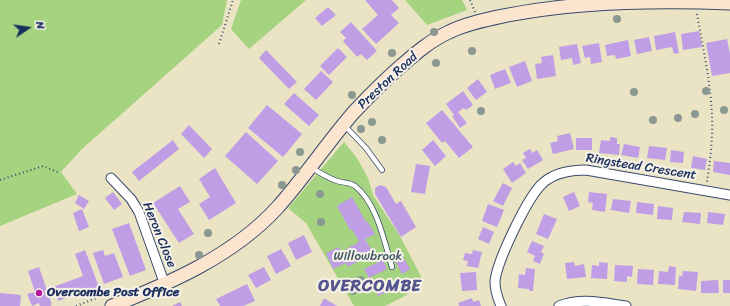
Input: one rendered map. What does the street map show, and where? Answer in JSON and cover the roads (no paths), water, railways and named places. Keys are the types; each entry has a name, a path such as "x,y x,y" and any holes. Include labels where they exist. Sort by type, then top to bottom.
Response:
{"main road":[{"name":"Preston Road","path":"112,306 165,284 203,265 243,239 276,210 354,112 389,77 410,59 435,40 449,32 479,22 523,12 568,6 643,1 730,3"}],"street":[{"name":"Ringstead Crescent","path":"501,306 495,282 502,257 533,194 543,182 559,174 572,170 586,170 730,195"},
{"name":"Heron Close","path":"111,178 131,200 139,212 165,284"},
{"path":"559,306 567,303 587,300 626,306"}],"lane":[{"path":"344,125 366,148 382,170"},
{"path":"310,168 337,181 354,185 361,191 371,205 377,218 392,267"}],"place":[{"name":"Overcombe Post Office","path":"39,293"}],"district":[{"name":"OVERCOMBE","path":"370,287"}],"park label":[{"name":"Willowbrook","path":"368,257"}]}
